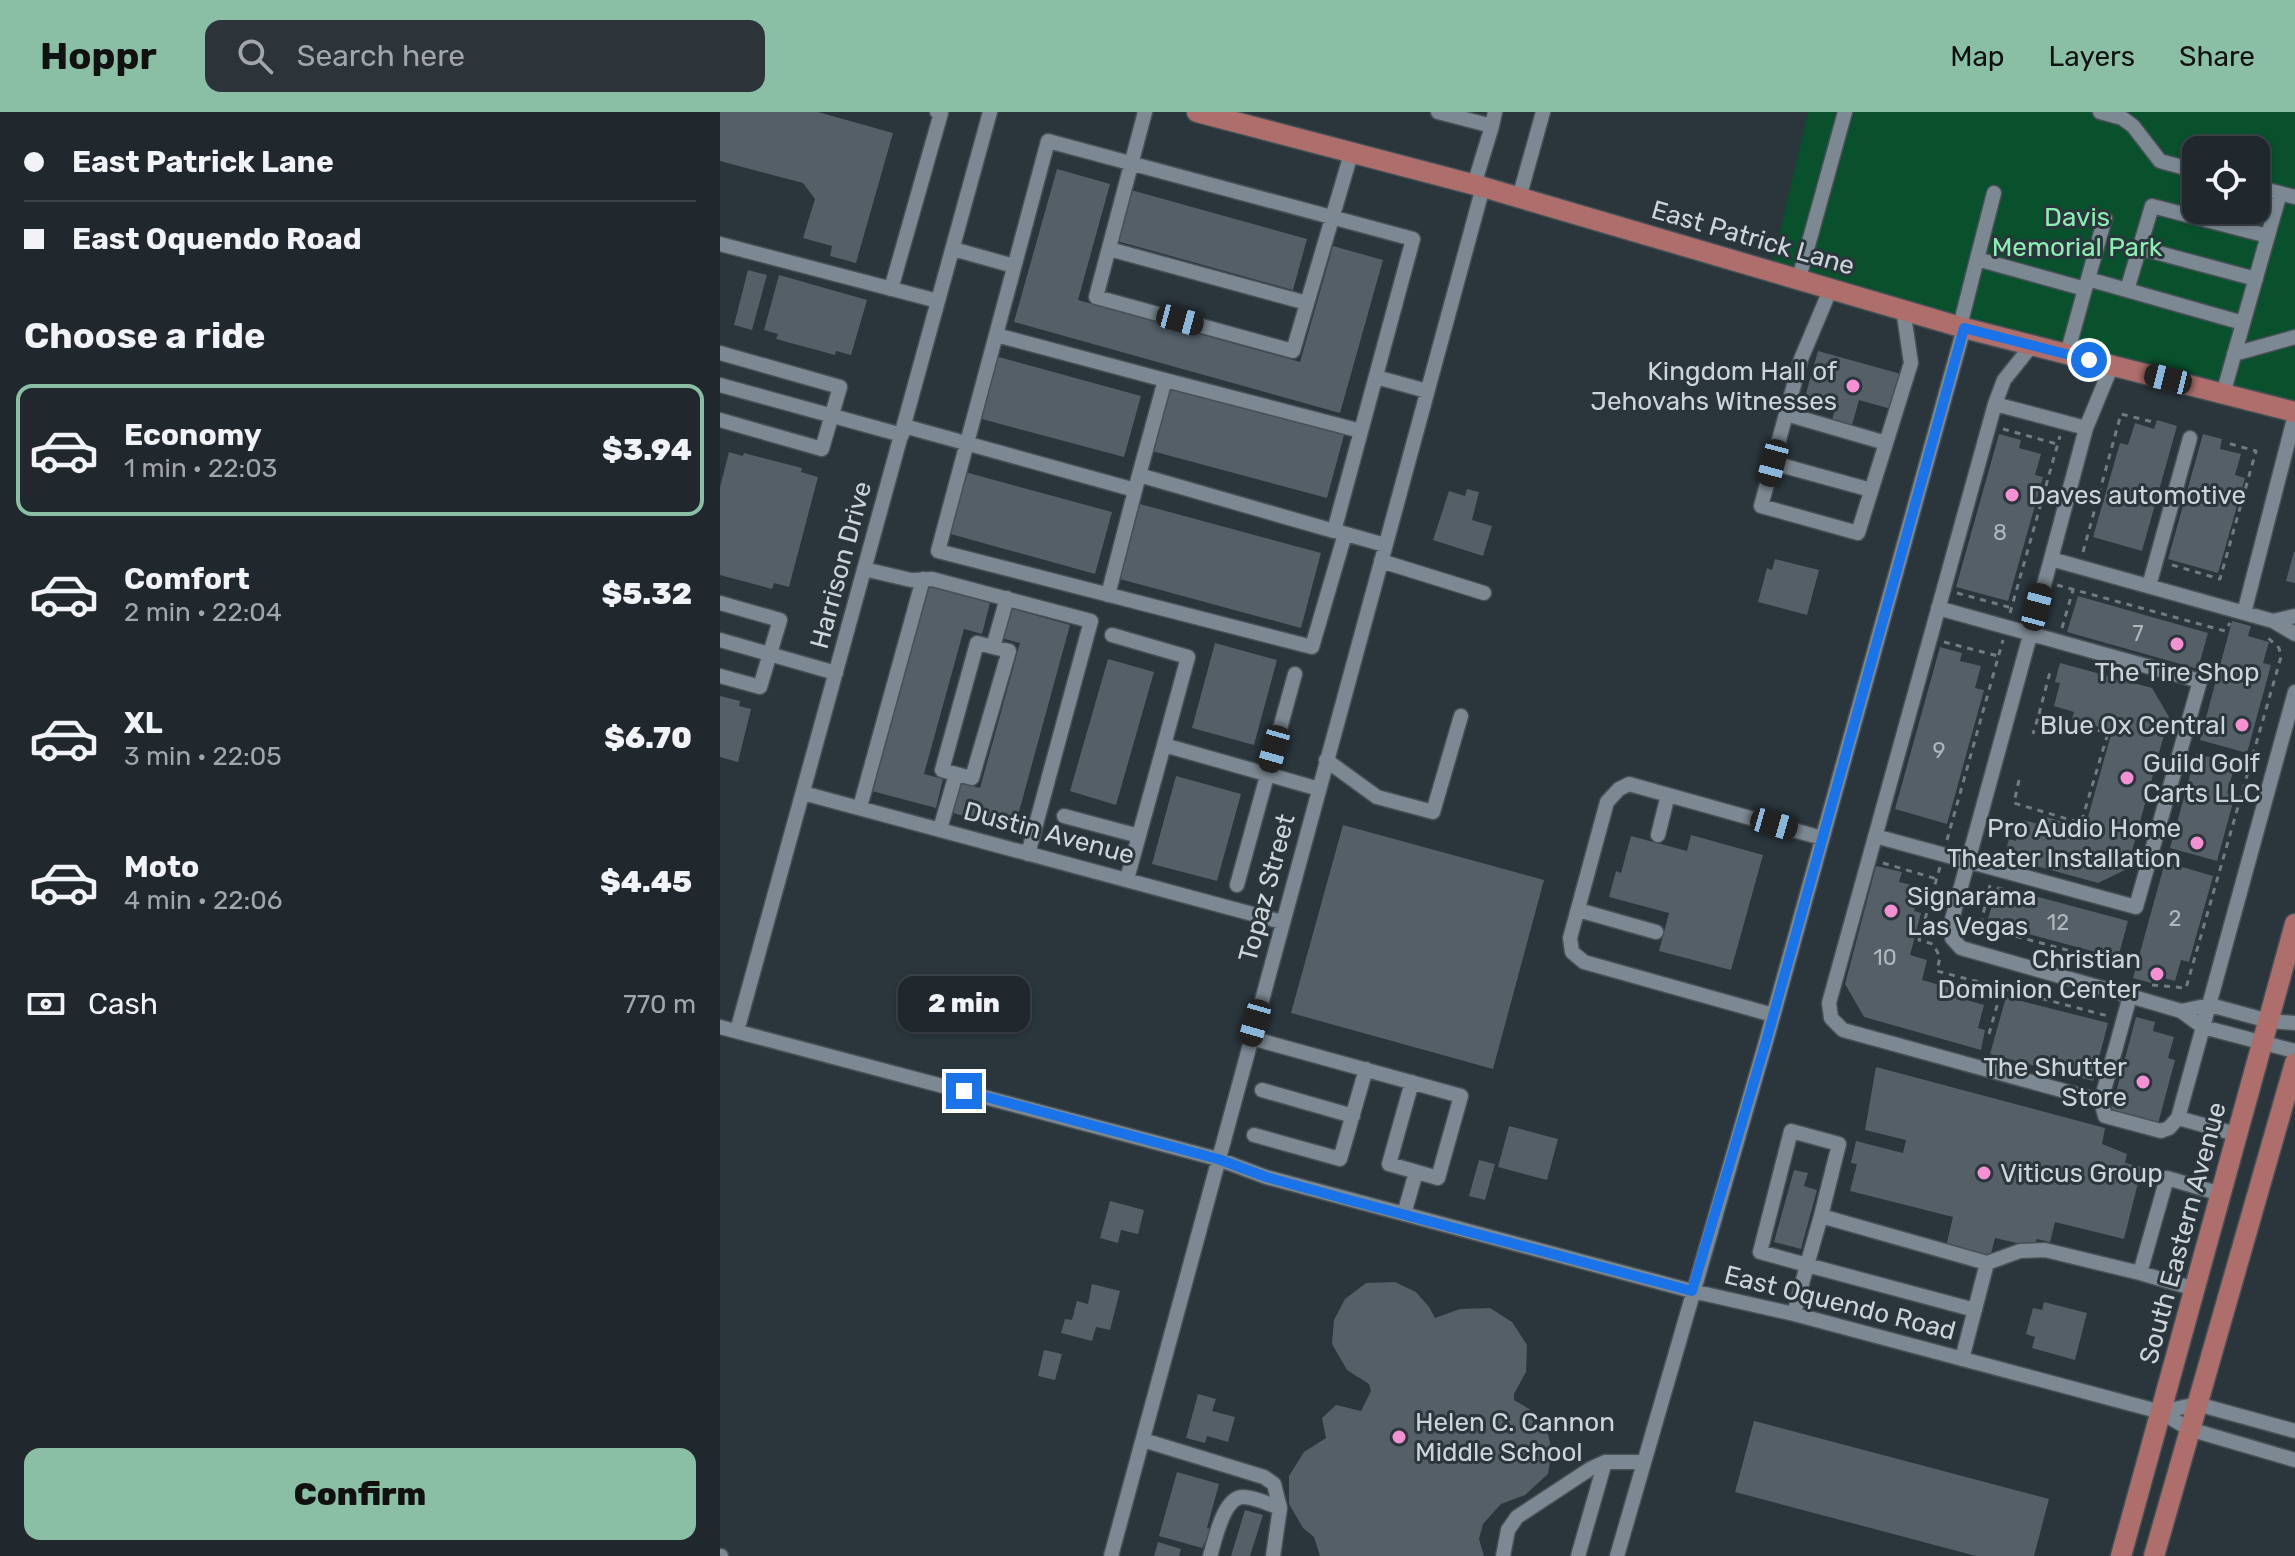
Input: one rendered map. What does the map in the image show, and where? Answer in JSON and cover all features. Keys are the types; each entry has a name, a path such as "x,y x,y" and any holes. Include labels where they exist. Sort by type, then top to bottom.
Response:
{"main road":[{"name":"East Patrick Lane","path":"1197,112 1478,186 1962,327 2295,414"},
{"name":"South Eastern Avenue","path":"2121,1556 2295,924"},
{"path":"2154,1556 2295,1063"}],"street":[{"path":"891,289 941,113 937,112"},
{"name":"Harrison Drive","path":"737,1031 990,112"},
{"path":"1145,112 1096,297 1293,351 1351,154"},
{"path":"1438,112 1494,119"},
{"path":"1519,198 1543,112"},
{"path":"1799,278 1845,112"},
{"path":"2100,112 2122,118 2133,126 2160,161 2182,167"},
{"name":"Topaz Street","path":"1111,1556 1427,391 1494,119"},
{"path":"1048,141 1131,163 1413,239 1361,431 1312,647 938,551 1048,141"},
{"path":"2270,190 2295,197"},
{"path":"1617,1556 1822,838 1962,327 1994,193"},
{"path":"2223,394 2280,193"},
{"path":"2127,290 2152,206 2268,236"},
{"path":"2067,354 2105,218"},
{"path":"720,244 938,301"},
{"path":"2140,248 2256,279"},
{"path":"953,249 1014,266"},
{"path":"1109,249 1307,303"},
{"path":"1977,259 2127,290 2243,323"},
{"path":"1831,288 1801,359 1761,506 1858,533 1911,363 1903,309"},
{"path":"996,335 1361,431"},
{"path":"2234,354 2295,337"},
{"path":"2032,345 2004,380 1995,404 1829,1003 1831,1018 1843,1030 2101,1101"},
{"path":"720,353 840,387 822,449 720,420"},
{"path":"2112,365 2086,428 1967,862 1951,923 1952,938 1961,948 2181,1011 2203,1027 2295,1051"},
{"path":"1376,377 1427,391"},
{"path":"1108,595 1165,380"},
{"path":"720,385 832,416 967,443 1135,490"},
{"path":"1995,404 2086,428"},
{"path":"1786,414 1886,443"},
{"path":"2238,615 2295,414"},
{"path":"2149,586 2190,438"},
{"path":"1773,463 1871,490"},
{"path":"1139,475 1385,545"},
{"path":"2051,559 2238,615 2273,621 2295,634"},
{"path":"1381,561 1484,593"},
{"path":"864,569 911,580 932,579 1091,621 1028,854"},
{"path":"860,807 923,579"},
{"path":"993,647 1007,598"},
{"path":"720,603 780,620 760,687 720,676"},
{"path":"1875,836 2136,907 2200,681 1938,608"},
{"path":"2273,621 2295,616"},
{"path":"1112,635 1188,657 1127,879"},
{"path":"720,640 836,673"},
{"path":"977,643 1009,651 972,778 956,774 942,770 977,643"},
{"path":"1237,885 1295,674"},
{"path":"2130,996 2101,1101 2105,1116 2161,1131 2169,1128 2178,1118 2295,692"},
{"path":"1326,760 1377,797 1433,812 1461,716"},
{"path":"1164,745 1319,789"},
{"path":"940,829 956,774"},
{"path":"1773,1015 1584,962 1572,952 1570,938 1607,802 1619,789 1629,784 1822,838"},
{"name":"Dustin Avenue","path":"803,793 1282,922"},
{"path":"1658,835 1668,795"},
{"path":"1064,816 1139,836"},
{"path":"1578,910 1656,932"},
{"path":"2181,1011 2210,1005 2269,1021 2295,1023"},
{"name":"East Oquendo Road","path":"720,1027 1218,1159 1266,1177 1692,1291 1794,1314 2161,1412 2189,1429 2295,1460"},
{"path":"1251,1038 1366,1069 1412,1082 1461,1096 1438,1178 1389,1164 1412,1082"},
{"path":"1254,1135 1340,1159 1366,1069"},
{"path":"1262,1090 1353,1116"},
{"path":"2178,1118 2236,1134"},
{"path":"1794,1314 1807,1265 1821,1216 1839,1144 1791,1131 1760,1252 1807,1265 1975,1310"},
{"path":"1404,1214 1416,1172"},
{"path":"2140,1273 2167,1178 2221,1194"},
{"path":"1821,1216 1987,1263 2020,1251 2045,1250 2195,1289"},
{"path":"1962,1359 1987,1263"},
{"name":"East Oquendo Road","path":"2161,1412 2197,1404 2295,1431"},
{"path":"1143,1440 1264,1477 1274,1484 1280,1508 1273,1556"},
{"path":"1503,1556 1508,1530 1517,1517 1605,1462 1642,1462"},
{"path":"1578,1556 1605,1462"},
{"path":"1210,1556 1220,1520 1232,1501 1241,1497 1280,1508"}],"path":[{"path":"2079,567 2121,414 2153,422"},
{"path":"1944,855 2064,422"},
{"path":"1990,425 2057,444"},
{"path":"2156,560 2220,579 2256,451 2227,443"},
{"path":"2044,582 2225,631 2238,615"},
{"path":"1944,589 2012,608"},
{"path":"2058,641 2073,590"},
{"path":"2130,996 2135,983 2186,988 2281,657 2276,643 2263,634"},
{"path":"1930,638 1998,656"},
{"path":"2033,734 2050,672"},
{"path":"2019,780 2014,803 2081,823 2108,733 2039,714"},
{"path":"1869,859 1937,879"},
{"path":"1975,952 1990,885"},
{"path":"1981,927 2112,962"},
{"path":"1989,1034 2002,988"}],"green space":[{"name":"Davis Memorial Park","path":"1808,112 2295,112 2295,412 1771,270"}],"building":[{"path":"720,112 818,112 893,133 856,263 830,256 832,246 803,238 815,199 803,183 720,161"},
{"path":"1057,169 1110,184 1078,300 1300,362 1333,246 1383,260 1340,413 1014,322"},
{"path":"1131,190 1307,239 1293,290 1117,241"},
{"path":"748,270 767,275 752,330 734,325"},
{"path":"779,275 867,300 851,355 836,351 835,355 776,339 778,334 764,330"},
{"name":"Kingdom Hall of Jehovahs Witnesses","path":"1818,351 1901,374 1891,409 1859,400 1852,425 1832,420 1836,406 1805,397"},
{"path":"995,356 1141,396 1124,457 978,418"},
{"path":"1169,387 1344,435 1327,498 1152,451"},
{"path":"2157,420 2177,426 2142,551 2093,537 2120,443 2128,445 2135,423 2154,429"},
{"path":"1999,434 2021,440 2019,448 2041,454 2035,475 2043,477 2008,601 1956,587"},
{"path":"2203,434 2222,439 2220,449 2241,454 2235,475 2245,478 2218,573 2168,559"},
{"path":"729,452 802,468 801,472 818,477 789,587 774,583 772,589 720,575 720,487"},
{"path":"965,472 1112,512 1095,574 947,533"},
{"path":"1467,489 1479,492 1472,520 1492,526 1483,556 1433,540 1449,491 1465,496"},
{"path":"1140,504 1321,553 1301,628 1120,579"},
{"path":"2295,552 2295,583 2286,581"},
{"path":"1775,559 1819,570 1807,615 1758,602 1767,568 1772,570"},
{"path":"928,586 990,603 982,634 964,629 924,774 943,779 936,808 872,791"},
{"path":"2078,596 2208,633 2198,669 2067,632"},
{"path":"1010,608 1070,625 1014,830 953,813 961,783 980,788 1020,643 1001,638"},
{"path":"2232,621 2251,626 2248,636 2269,642 2263,663 2271,665 2247,753 2200,740"},
{"path":"1215,643 1277,660 1254,745 1192,728"},
{"path":"1940,647 1962,653 1960,661 1981,666 1975,688 1984,690 1947,824 1895,809"},
{"path":"1108,659 1154,672 1116,805 1070,791"},
{"path":"2060,663 2152,688 2169,717 2127,869 2098,883 2004,857 2009,839 2016,841 2022,820 2043,825 2046,817 2085,828 2112,731 2072,719 2074,712 2054,706 2060,683 2055,682"},
{"path":"720,696 740,701 739,706 751,709 738,762 720,757"},
{"path":"2196,754 2213,758 2211,766 2233,772 2227,793 2235,795 2217,861 2170,848"},
{"path":"1176,776 1241,794 1217,881 1152,864"},
{"path":"1343,825 1544,880 1493,1069 1291,1013"},
{"path":"1691,835 1763,855 1731,970 1659,951 1669,913 1609,897 1616,871 1621,873 1631,836 1687,851"},
{"path":"2165,862 2213,876 2189,962 2181,960 2175,981 2154,976 2151,983 2133,978"},
{"path":"1876,866 1902,872 1899,882 1920,887 1914,911 1921,913 1910,955 1927,960 1922,980 1965,992 1963,999 1984,1005 1978,1028 1985,1030 1981,1050 1864,1017 1845,984"},
{"path":"1997,886 2128,921 2118,958 1987,923"},
{"path":"2006,997 2108,1023 2093,1081 1990,1054"},
{"path":"2136,1017 2155,1022 2153,1031 2174,1037 2168,1058 2175,1060 2158,1124 2111,1111"},
{"path":"1876,1067 2105,1128 2102,1144 2127,1154 2125,1163 2142,1167 2124,1239 2055,1222 2050,1242 2037,1239 2034,1247 1995,1238 1990,1258 1946,1247 1953,1217 1850,1191 1857,1164 1851,1163 1856,1141 1903,1153 1906,1140 1865,1130"},
{"path":"1509,1126 1558,1139 1547,1180 1498,1167"},
{"path":"1479,1160 1495,1164 1485,1200 1469,1196"},
{"path":"1794,1170 1808,1173 1804,1186 1817,1190 1801,1249 1774,1242"},
{"path":"1110,1201 1144,1210 1138,1234 1121,1230 1118,1243 1100,1238"},
{"path":"1395,1282 1416,1292 1435,1318 1460,1309 1490,1308 1512,1322 1527,1345 1526,1372 1514,1400 1531,1410 1546,1426 1552,1451 1548,1474 1525,1495 1501,1504 1483,1524 1479,1539 1484,1556 1320,1556 1314,1537 1303,1528 1289,1504 1289,1476 1304,1452 1326,1438 1322,1418 1336,1405 1361,1411 1371,1391 1369,1384 1347,1370 1332,1344 1334,1320 1345,1299 1366,1283"},
{"path":"1092,1284 1120,1291 1110,1330 1096,1327 1092,1341 1061,1333 1065,1319 1072,1320 1077,1301 1088,1304"},
{"path":"2044,1302 2087,1313 2075,1360 2032,1348 2035,1337 2026,1334 2033,1308 2042,1310"},
{"path":"1044,1350 1062,1354 1055,1380 1038,1376"},
{"path":"1198,1394 1216,1399 1212,1411 1235,1417 1228,1442 1207,1436 1205,1443 1186,1438"},
{"path":"1754,1421 2049,1499 2034,1556 1976,1556 1735,1492"},
{"path":"1177,1472 1219,1484 1207,1528 1212,1529 1202,1548 1159,1536"},
{"path":"1245,1510 1263,1515 1250,1556 1231,1556"},
{"path":"1158,1542 1181,1549 1179,1556 1154,1556"}],"place":[{"name":"Kingdom Hall of Jehovahs Witnesses","path":"1853,386"},
{"name":"Daves automotive","path":"2012,495"},
{"name":"The Tire Shop","path":"2177,644"},
{"name":"Blue Ox Central","path":"2242,725"},
{"name":"Guild Golf Carts LLC","path":"2127,778"},
{"name":"Pro Audio Home Theater Installation","path":"2197,843"},
{"name":"Signarama Las Vegas","path":"1891,911"},
{"name":"Christian Dominion Center","path":"2157,974"},
{"name":"The Shutter Store","path":"2143,1082"},
{"name":"Viticus Group","path":"1984,1173"},
{"name":"Helen C. Cannon Middle School","path":"1399,1437"}],"route":[{"path":"964,1091 1218,1159 1266,1177 1349,1200 1692,1291 1767,1038 1964,328 2089,360"}]}
